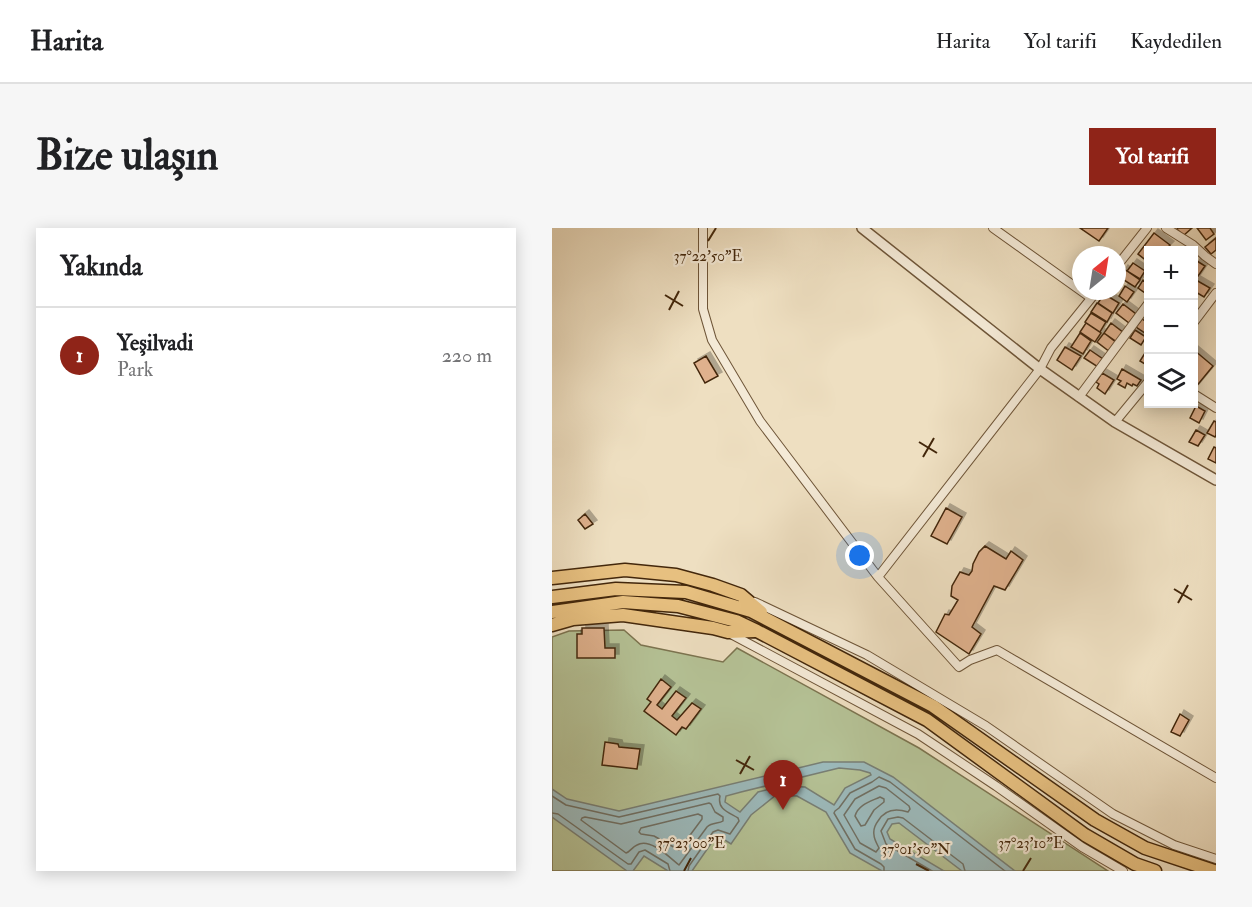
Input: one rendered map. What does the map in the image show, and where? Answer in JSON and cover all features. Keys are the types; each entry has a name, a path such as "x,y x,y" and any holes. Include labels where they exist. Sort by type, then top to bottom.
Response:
{"main road":[{"path":"552,578 626,570 676,575 741,595 771,621"},
{"path":"552,597 616,589 686,592 751,611 933,706 1095,820 1135,843 1214,871"},
{"path":"552,612 623,602 678,606 736,621 927,720 1085,835 1135,864 1155,871"},
{"path":"552,625 573,619 623,615 728,632 757,631"}],"street":[{"path":"703,228 703,309 712,340 760,421 878,577 959,667 996,650 1216,778"},
{"path":"862,228 1040,369 1079,397 1115,422 1216,480"},
{"path":"993,228 1072,284"},
{"path":"1126,255 1148,228"},
{"path":"1166,228 1188,246"},
{"path":"1198,252 1216,264"},
{"path":"1198,317 1216,293"},
{"path":"878,577 1040,369 1052,348 1089,300"},
{"path":"1079,397 1144,311"},
{"path":"1115,422 1144,388"},
{"path":"1198,397 1216,408"},
{"path":"741,595 867,655 986,726 1113,814 1174,845 1216,859"},
{"path":"728,632 918,734 1082,847 1123,871"}],"green space":[{"path":"624,630 641,645 723,662 737,648 919,748 1108,871 552,871 552,637 569,631"}],"water":[{"path":"823,762 864,762 893,777 1015,871 962,871 899,823 892,824 887,832 890,839 944,871 882,871 850,853 826,812 797,796 776,795 751,815 731,844 717,835 692,871 668,871 644,856 633,871 627,871 552,817 552,789 567,799 619,811","holes":["839,768 860,770 871,775 845,788 834,805 805,787 782,786 758,792 740,812 725,802 726,796"]}],"building":[{"path":"1080,228 1108,228 1099,241"},
{"path":"1178,228 1192,228 1183,236"},
{"path":"1197,228 1210,228 1214,234 1206,240"},
{"path":"1154,233 1170,245 1169,246 1144,246"},
{"path":"1216,238 1216,250 1211,254 1205,247"},
{"path":"1144,246 1144,259 1138,254"},
{"path":"1198,262 1205,266 1198,276"},
{"path":"1133,263 1144,273 1140,279 1127,271"},
{"path":"1126,270 1140,280 1135,287 1126,281"},
{"path":"1143,280 1144,292 1138,288"},
{"path":"1198,281 1210,288 1204,297 1198,293"},
{"path":"1126,287 1134,292 1127,302 1124,300"},
{"path":"1100,300 1114,300 1119,303 1113,313 1098,303"},
{"path":"1097,303 1112,313 1107,322 1091,312"},
{"path":"1123,304 1136,314 1129,323 1116,313"},
{"path":"1091,313 1106,322 1100,332 1085,322"},
{"path":"1142,319 1144,320 1144,332 1136,327"},
{"path":"1086,323 1101,333 1095,342 1080,332"},
{"path":"1111,323 1124,333 1117,342 1104,333"},
{"path":"1135,330 1144,336 1141,345 1130,338"},
{"path":"1080,333 1091,341 1083,354 1071,347"},
{"path":"1104,333 1117,343 1110,352 1097,342"},
{"path":"1065,347 1081,356 1072,370 1057,360"},
{"path":"1090,350 1103,359 1098,367 1084,358"},
{"path":"1198,353 1213,366 1198,384"},
{"path":"706,356 718,376 705,383 694,363"},
{"path":"1122,369 1141,380 1137,386 1127,383 1125,388 1118,384 1121,381 1117,379"},
{"path":"1102,373 1114,380 1105,394 1097,388 1099,384 1096,382"},
{"path":"1195,408 1205,411 1199,423 1190,418"},
{"path":"1214,421 1216,422 1215,437 1207,433"},
{"path":"1196,430 1205,435 1198,446 1189,442"},
{"path":"1214,447 1216,448 1216,463 1208,459"},
{"path":"946,508 962,517 947,544 931,536"},
{"path":"585,514 593,524 585,529 578,520"},
{"path":"985,546 1006,559 1011,551 1023,560 1005,590 994,586 972,627 981,634 969,654 936,632 945,614 949,615 958,600 951,596 952,586 960,572 969,575 979,552"},
{"path":"582,628 604,628 605,648 615,648 615,658 577,658 577,634 582,634"},
{"path":"661,679 671,687 657,705 662,709 676,691 686,698 672,716 677,720 692,703 701,709 686,729 682,727 676,735 644,711 651,702 647,699"},
{"path":"1180,714 1189,720 1180,736 1171,732"},
{"path":"605,742 618,744 619,747 640,749 637,769 602,765"}],"place":[{"name":"Yeşilvadi","path":"783,810"}]}
